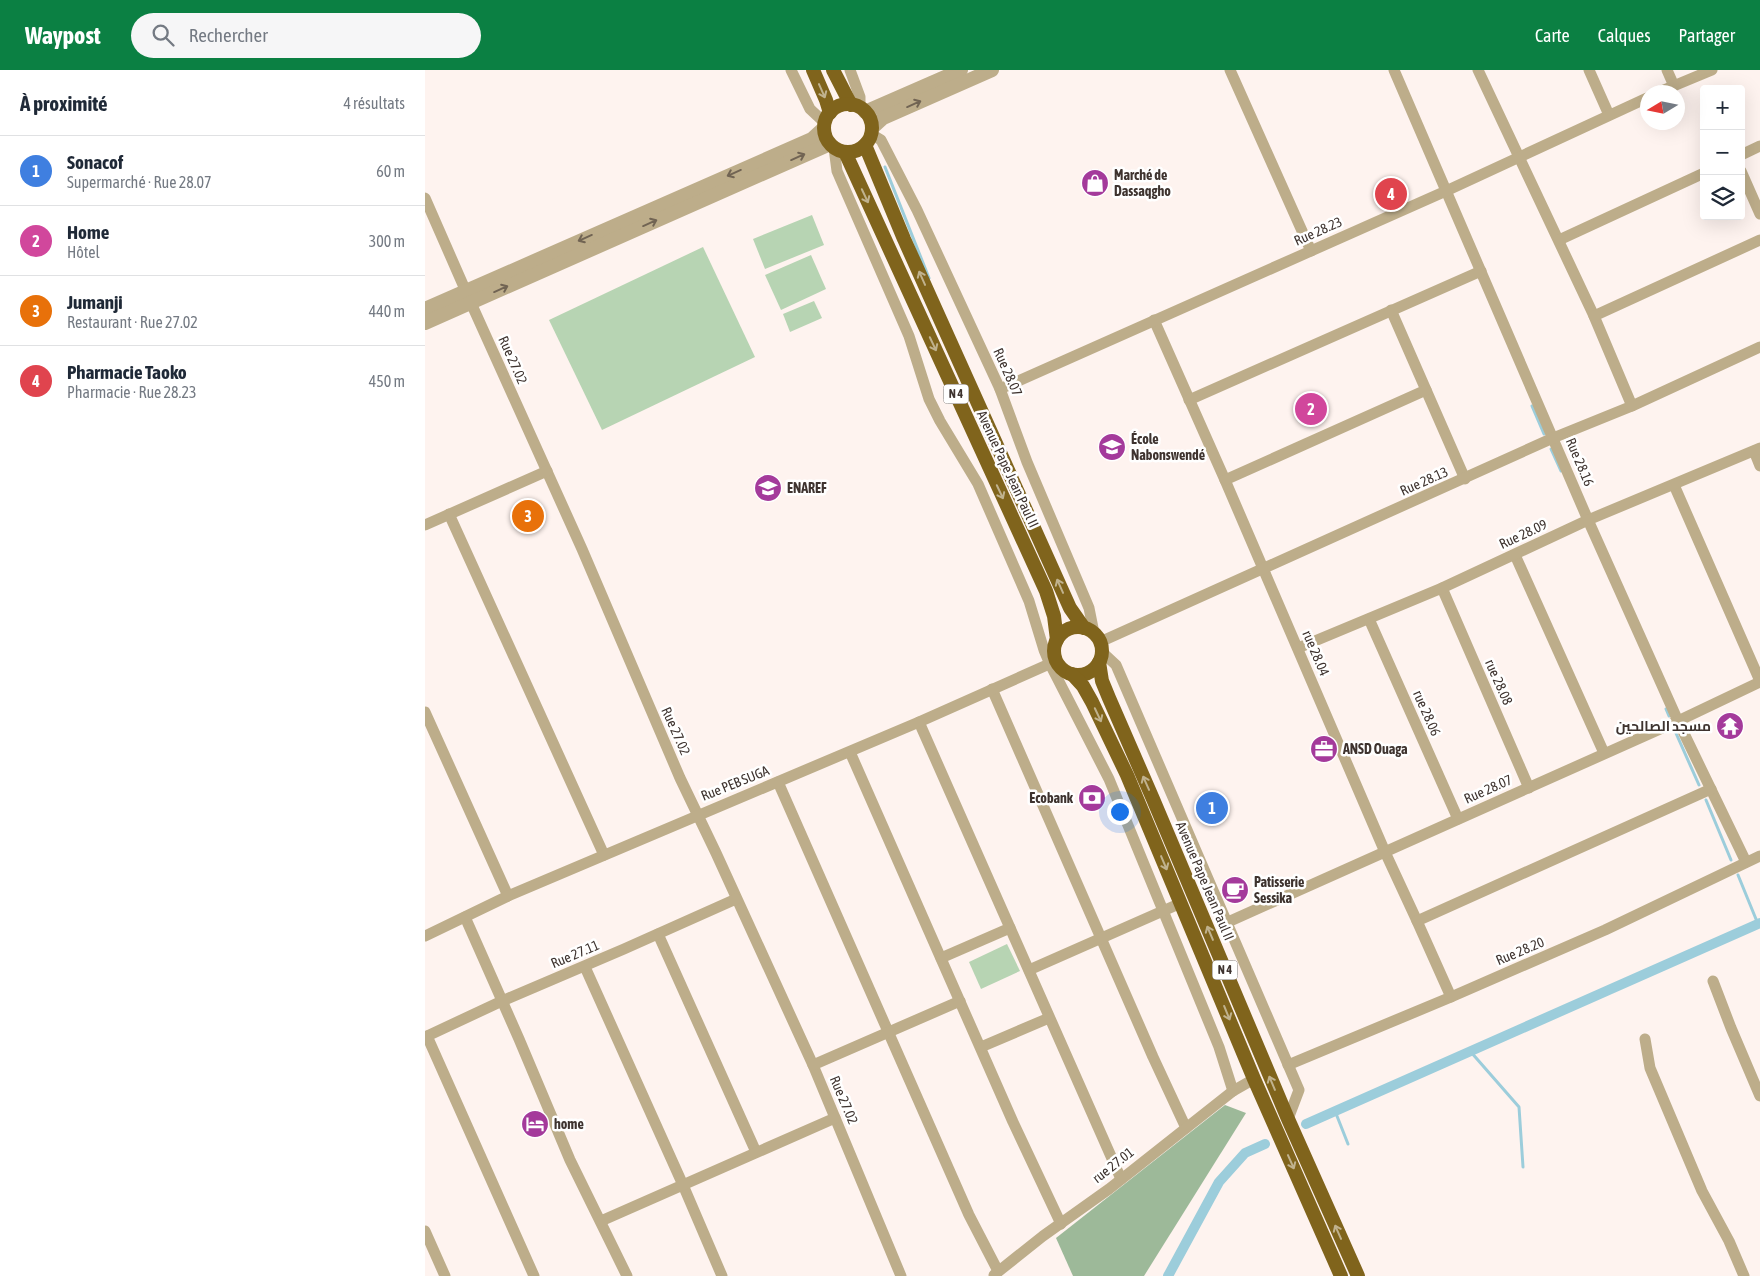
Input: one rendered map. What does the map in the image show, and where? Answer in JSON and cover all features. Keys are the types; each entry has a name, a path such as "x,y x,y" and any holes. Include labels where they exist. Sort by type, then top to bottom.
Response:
{"highway":[{"name":"Avenue Pape Jean Paul II","path":"813,70 826,100 827,139 836,148 1046,591 1054,616 1057,640 1053,662"},
{"name":"Avenue Pape Jean Paul II","path":"833,70 859,108 870,118 870,136 908,248 1070,608 1096,643 1102,681 1109,698 1288,1120 1358,1276"},
{"path":"826,121 838,107 859,108"},
{"path":"836,148 856,151 870,136"},
{"path":"1057,640 1069,629 1074,628 1096,643 1092,670 1083,675 1072,674"},
{"name":"N 4","path":"1053,662 1072,674 1083,686 1093,702 1127,775 1254,1079 1341,1276"}],"street":[{"path":"425,323 468,297 812,138 826,121 811,109 791,70"},
{"path":"851,70 860,98 859,108 961,70"},
{"path":"870,136 883,118 992,70"},
{"path":"1230,70 1311,250"},
{"name":"Rue 28.16","path":"1393,70 1588,520 1678,721 1747,862"},
{"path":"1478,70 1594,316 1632,406"},
{"path":"1589,70 1609,115"},
{"path":"1667,70 1674,85"},
{"path":"1676,85 1712,70"},
{"name":"Rue 28.23","path":"1000,389 1447,191 1640,101"},
{"name":"Rue 28.07","path":"870,136 881,140 917,210 1000,389 1027,462 1089,608 1096,643"},
{"path":"1745,153 1760,146"},
{"path":"425,308 468,297 836,148 837,171 909,336 929,399 978,484 1029,601 1044,650 1053,662 1109,778 1219,1047 1233,1092"},
{"path":"1559,240 1700,174"},
{"path":"1743,175 1760,214"},
{"name":"Rue 27.02","path":"425,198 583,549 646,700 697,814 813,1065 901,1276"},
{"path":"1594,316 1760,240"},
{"path":"1189,400 1481,271"},
{"path":"1391,310 1465,479"},
{"name":"rue 28.04","path":"1155,320 1385,852 1451,997"},
{"name":"Rue 28.13","path":"1096,643 1553,438 1632,406 1760,347"},
{"path":"1225,480 1426,390"},
{"path":"1757,449 1760,466"},
{"name":"Rue 28.09","path":"1297,648 1442,588 1588,520 1757,449"},
{"path":"425,525 547,471"},
{"path":"1674,485 1760,682"},
{"path":"449,514 604,855"},
{"path":"1515,555 1603,753"},
{"name":"rue 28.08","path":"1442,588 1529,788"},
{"name":"rue 28.06","path":"1369,619 1458,819"},
{"path":"1096,643 1116,665 1299,1090 1288,1120"},
{"name":"Rue PEB SUGA","path":"425,936 508,896 697,814 850,752 1053,662"},
{"name":"Rue 28.07","path":"1228,922 1678,721 1760,682"},
{"path":"992,689 1101,939 1187,1128"},
{"path":"425,712 508,896"},
{"path":"919,722 1121,1179"},
{"path":"850,752 1017,1130 1061,1224"},
{"path":"778,782 995,1274"},
{"path":"1417,920 1711,789"},
{"name":"Rue 28.20","path":"1288,1065 1605,930 1760,856"},
{"name":"Rue 27.11","path":"426,1037 502,1001 585,967 736,899"},
{"path":"1029,970 1181,903"},
{"path":"465,917 570,1160 627,1276"},
{"path":"941,958 1011,928"},
{"path":"658,934 756,1152"},
{"path":"585,967 683,1184 722,1276"},
{"path":"1713,981 1760,1096"},
{"path":"813,1065 960,1001"},
{"path":"981,1047 1049,1018"},
{"path":"426,1037 534,1276"},
{"path":"1645,1039 1649,1068 1702,1191 1729,1241 1744,1276"},
{"name":"rue 27.01","path":"995,1274 1233,1092 1254,1079"},
{"path":"601,1221 835,1118"},
{"path":"425,1231 445,1276"}],"green space":[{"path":"812,215 824,245 765,269 753,239"},
{"path":"703,247 755,357 602,430 549,320"},
{"path":"811,255 826,289 781,310 765,275"},
{"path":"814,301 822,318 790,332 783,314"},
{"path":"1007,944 1020,971 981,989 969,962"},
{"path":"1225,1105 1246,1113 1144,1276 1073,1276 1056,1238"}],"waterway":[{"path":"885,167 929,278"},
{"path":"1532,406 1544,434"},
{"path":"1551,449 1561,471"},
{"path":"1666,709 1669,716"},
{"path":"1675,731 1699,785"},
{"path":"1706,800 1731,860"},
{"path":"1738,875 1758,924"},
{"path":"1306,1124 1760,923"},
{"path":"1470,1051 1519,1107 1523,1167"},
{"path":"1335,1111 1348,1144"},
{"path":"1168,1276 1219,1182 1245,1153 1265,1144"}],"place":[{"name":"Marché de Dassaqgho","path":"1095,183"},
{"name":"Pharmacie Taoko","path":"1391,194"},
{"name":"Home","path":"1311,409"},
{"name":"École Nabonswendé","path":"1112,447"},
{"name":"ENAREF","path":"768,488"},
{"name":"Jumanji","path":"528,516"},
{"name":"مسجد الصالحين","path":"1730,726"},
{"name":"ANSD Ouaga","path":"1324,749"},
{"name":"Ecobank","path":"1092,798"},
{"name":"Sonacof","path":"1212,808"},
{"name":"Patisserie Sessika","path":"1235,890"},
{"name":"home","path":"535,1124"}]}
